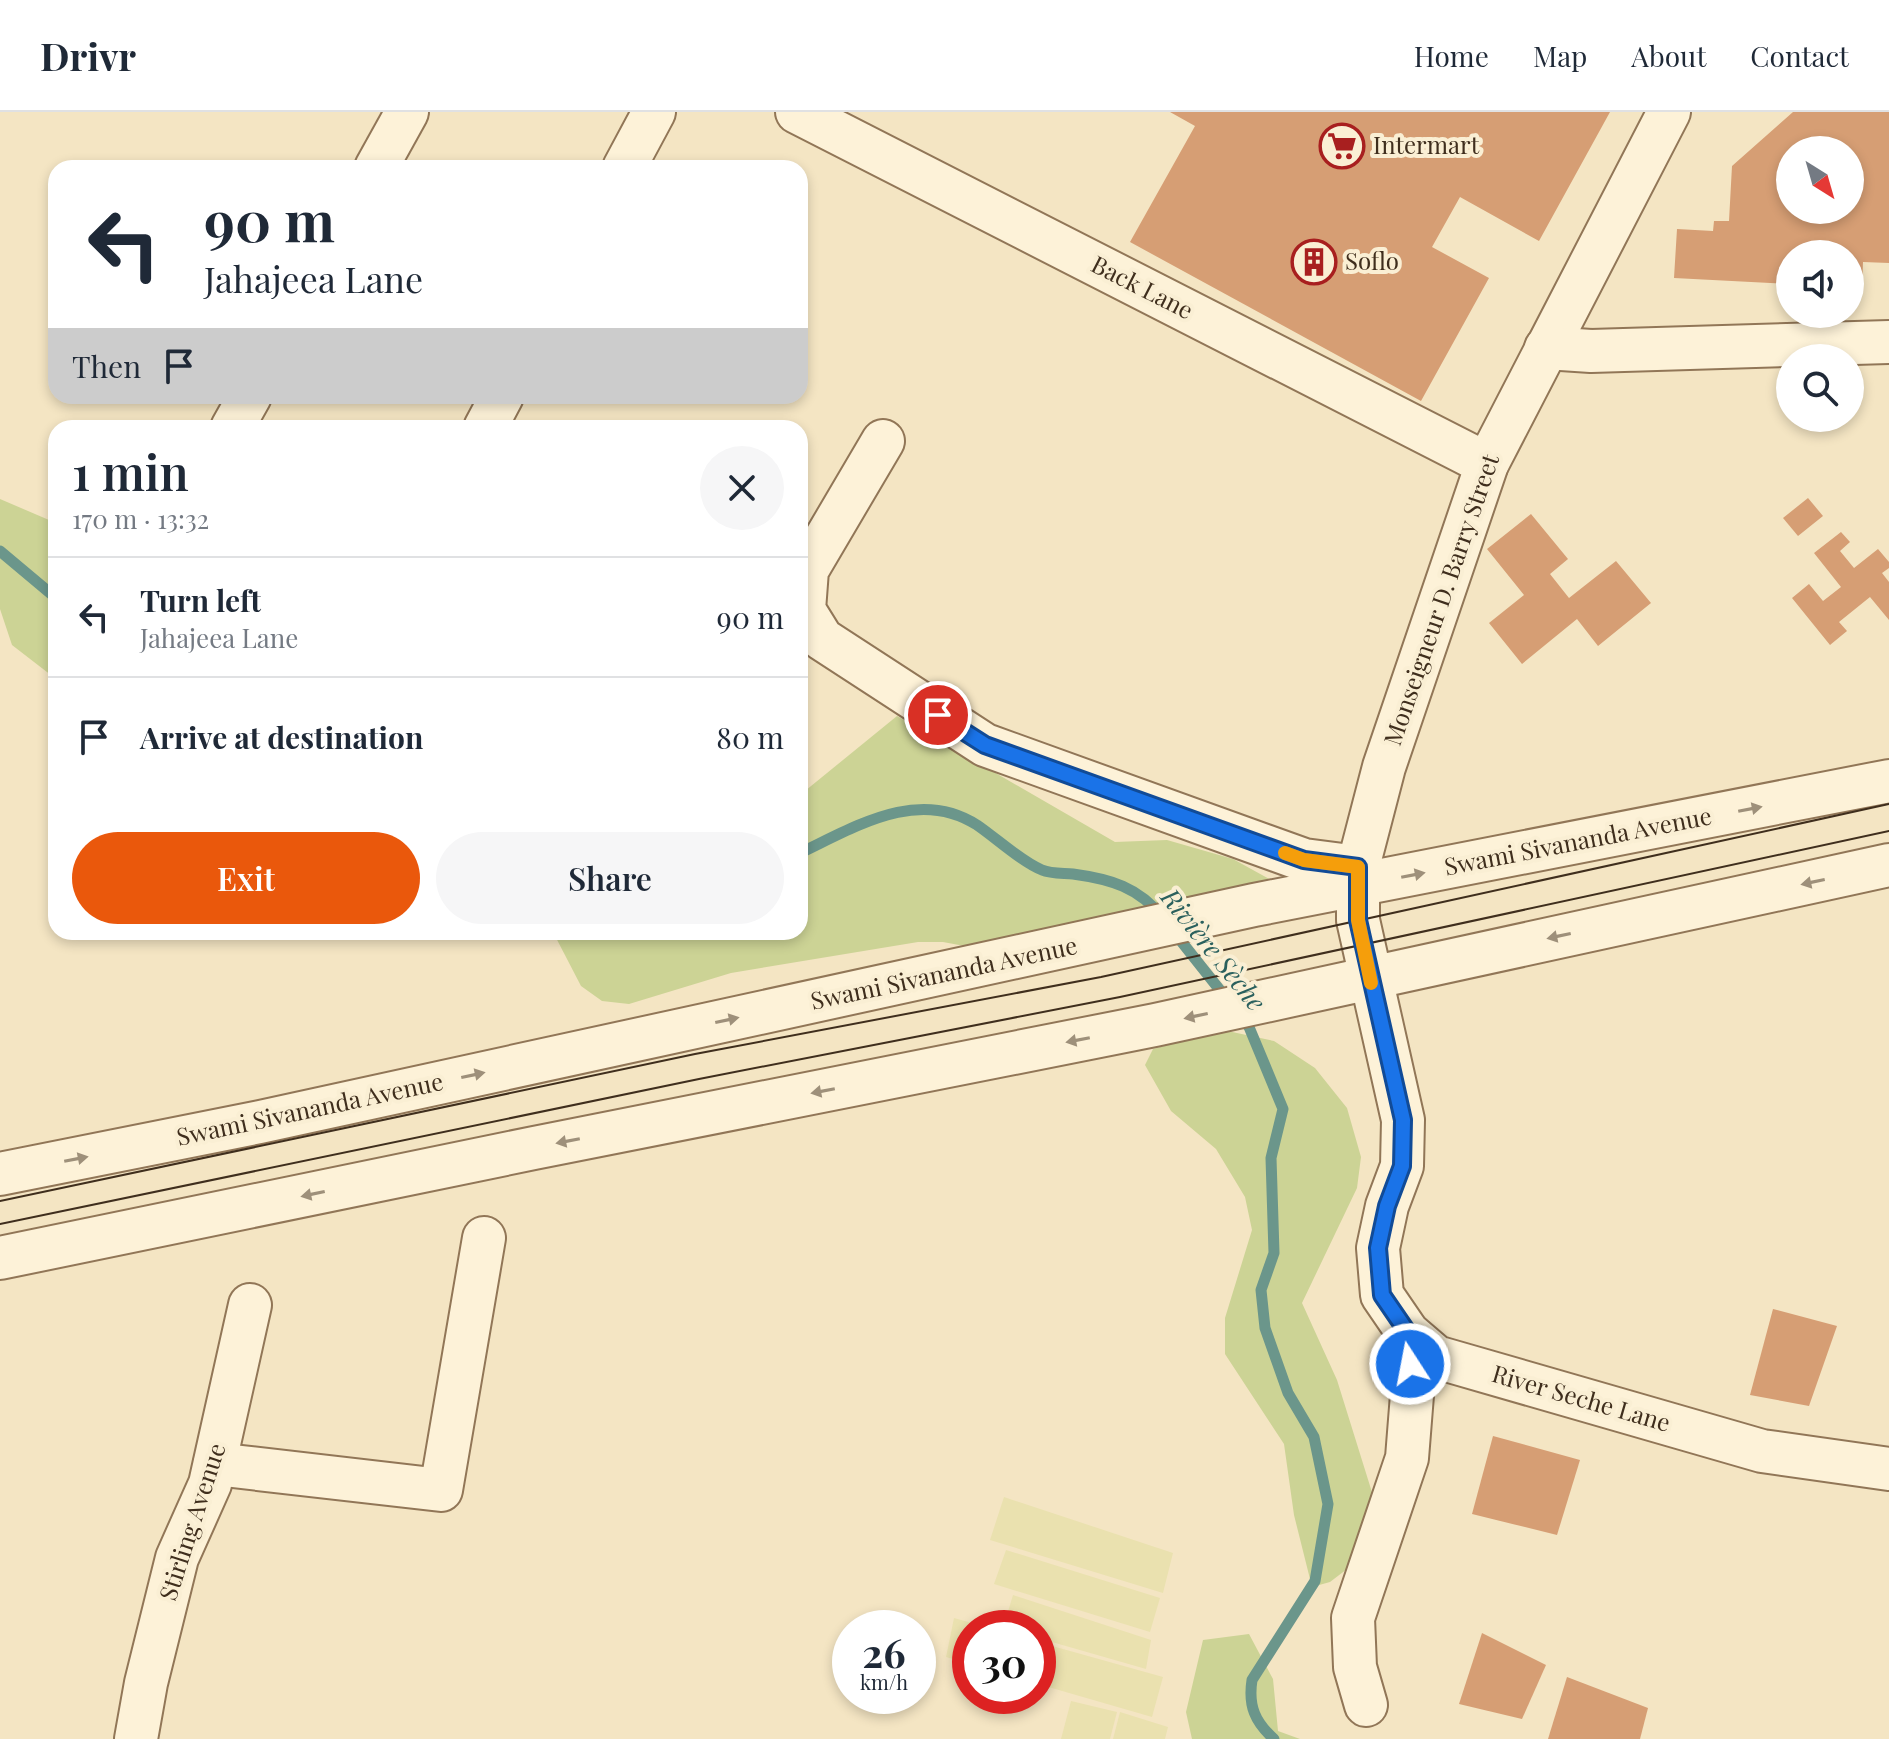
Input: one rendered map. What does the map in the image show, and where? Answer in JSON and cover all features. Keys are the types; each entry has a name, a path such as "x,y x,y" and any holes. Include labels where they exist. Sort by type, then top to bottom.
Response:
{"street":[{"path":"380,160 407,112"},
{"path":"628,160 654,112"},
{"name":"Back Lane","path":"797,112 1487,464"},
{"name":"Monseigneur D. Barry Street","path":"1357,876 1384,767 1487,464 1669,112"},
{"path":"1546,348 1591,351 1889,342"},
{"path":"808,568 883,441"},
{"path":"808,616 822,639 985,745 1304,860 1357,876"},
{"name":"Swami Sivananda Avenue","path":"0,1174 260,1122 1078,945 1254,905 1357,876 1889,781"},
{"path":"0,1258 1155,1025 1889,865"},
{"name":"River Seche Lane","path":"1357,876 1358,920 1403,1120 1402,1166 1387,1206 1378,1248 1382,1295 1408,1333 1436,1357 1762,1451 1889,1469"},
{"path":"215,1464 441,1490 484,1238"},
{"name":"Stirling Avenue","path":"136,1739 146,1683 177,1558 210,1484 250,1305"},
{"path":"1366,1705 1355,1667 1353,1618 1407,1458 1412,1395 1408,1333"}],"shaded area":[{"path":"1004,1497 1173,1553 1163,1593 990,1540"},
{"path":"1006,1550 1160,1598 1150,1632 994,1584"},
{"path":"1013,1595 1151,1640 1146,1669 1056,1643 1056,1610 1008,1610"},
{"path":"952,1628 952,1659 946,1657"},
{"path":"1056,1647 1163,1677 1152,1717 1056,1689"},
{"path":"1071,1701 1117,1712 1110,1739 1061,1739"},
{"path":"1120,1712 1168,1727 1165,1739 1113,1739"}],"green space":[{"path":"0,499 48,520 48,673 12,645 0,609"},
{"path":"897,716 1115,842 1167,840 1233,859 1273,881 975,948 943,942 918,942 731,973 629,1004 602,1001 581,986 557,940 808,940 808,788"},
{"path":"1223,1030 1274,1041 1315,1068 1347,1108 1361,1157 1357,1188 1302,1303 1337,1380 1380,1518 1372,1550 1330,1582 1312,1587 1294,1515 1284,1444 1225,1354 1225,1318 1252,1230 1245,1197 1216,1149 1171,1111 1145,1065 1153,1049"},
{"path":"1249,1634 1273,1679 1278,1731 1300,1739 1192,1739 1186,1712 1203,1640"}],"building":[{"name":"Soflo","path":"1170,112 1610,112 1539,241 1460,197 1432,247 1489,278 1421,401 1130,242 1195,126"},
{"path":"1793,112 1889,112 1889,263 1864,262 1864,240 1776,240 1776,283 1674,278 1677,229 1713,231 1714,221 1729,221 1732,166"},
{"path":"1808,498 1823,516 1798,536 1783,518"},
{"path":"1531,514 1568,559 1550,574 1569,598 1616,561 1651,603 1598,646 1577,619 1522,664 1489,623 1524,595 1487,549"},
{"path":"1841,532 1850,542 1840,551 1854,568 1878,549 1889,562 1889,568 1882,573 1889,582 1889,620 1870,597 1839,622 1847,631 1830,645 1792,598 1809,584 1823,601 1841,587 1814,553"},
{"path":"1773,1309 1837,1326 1809,1406 1750,1395"},
{"path":"1493,1436 1580,1460 1557,1535 1472,1514"},
{"path":"1482,1633 1546,1665 1522,1719 1459,1704"},
{"path":"1567,1677 1648,1708 1640,1739 1548,1739"}],"waterway":[{"name":"Rivière Sèche","path":"0,551 48,591"},
{"name":"Rivière Sèche","path":"808,849 887,815 910,810 955,814 977,825 1034,866 1053,873 1087,876 1123,886 1144,899 1163,918"},
{"name":"Rivière Sèche","path":"1173,931 1227,999"},
{"name":"Rivière Sèche","path":"1240,1016 1249,1027 1283,1109 1271,1158 1274,1253 1261,1290 1265,1328 1288,1393 1314,1437 1328,1504 1315,1581 1252,1680 1254,1713 1274,1739"}],"tram line":[{"path":"0,1201 695,1054 1101,977 1889,804"},
{"path":"0,1224 699,1079 1120,997 1889,831"}],"slow traffic":[{"path":"1285,853 1304,860 1358,867 1358,920 1371,983"}],"place":[{"name":"Intermart","path":"1342,146"},
{"name":"Soflo","path":"1314,262"}],"route":[{"path":"938,715 985,745 1304,860 1358,867 1358,920 1403,1120 1402,1166 1387,1206 1378,1248 1382,1295 1408,1333 1410,1364"}]}
